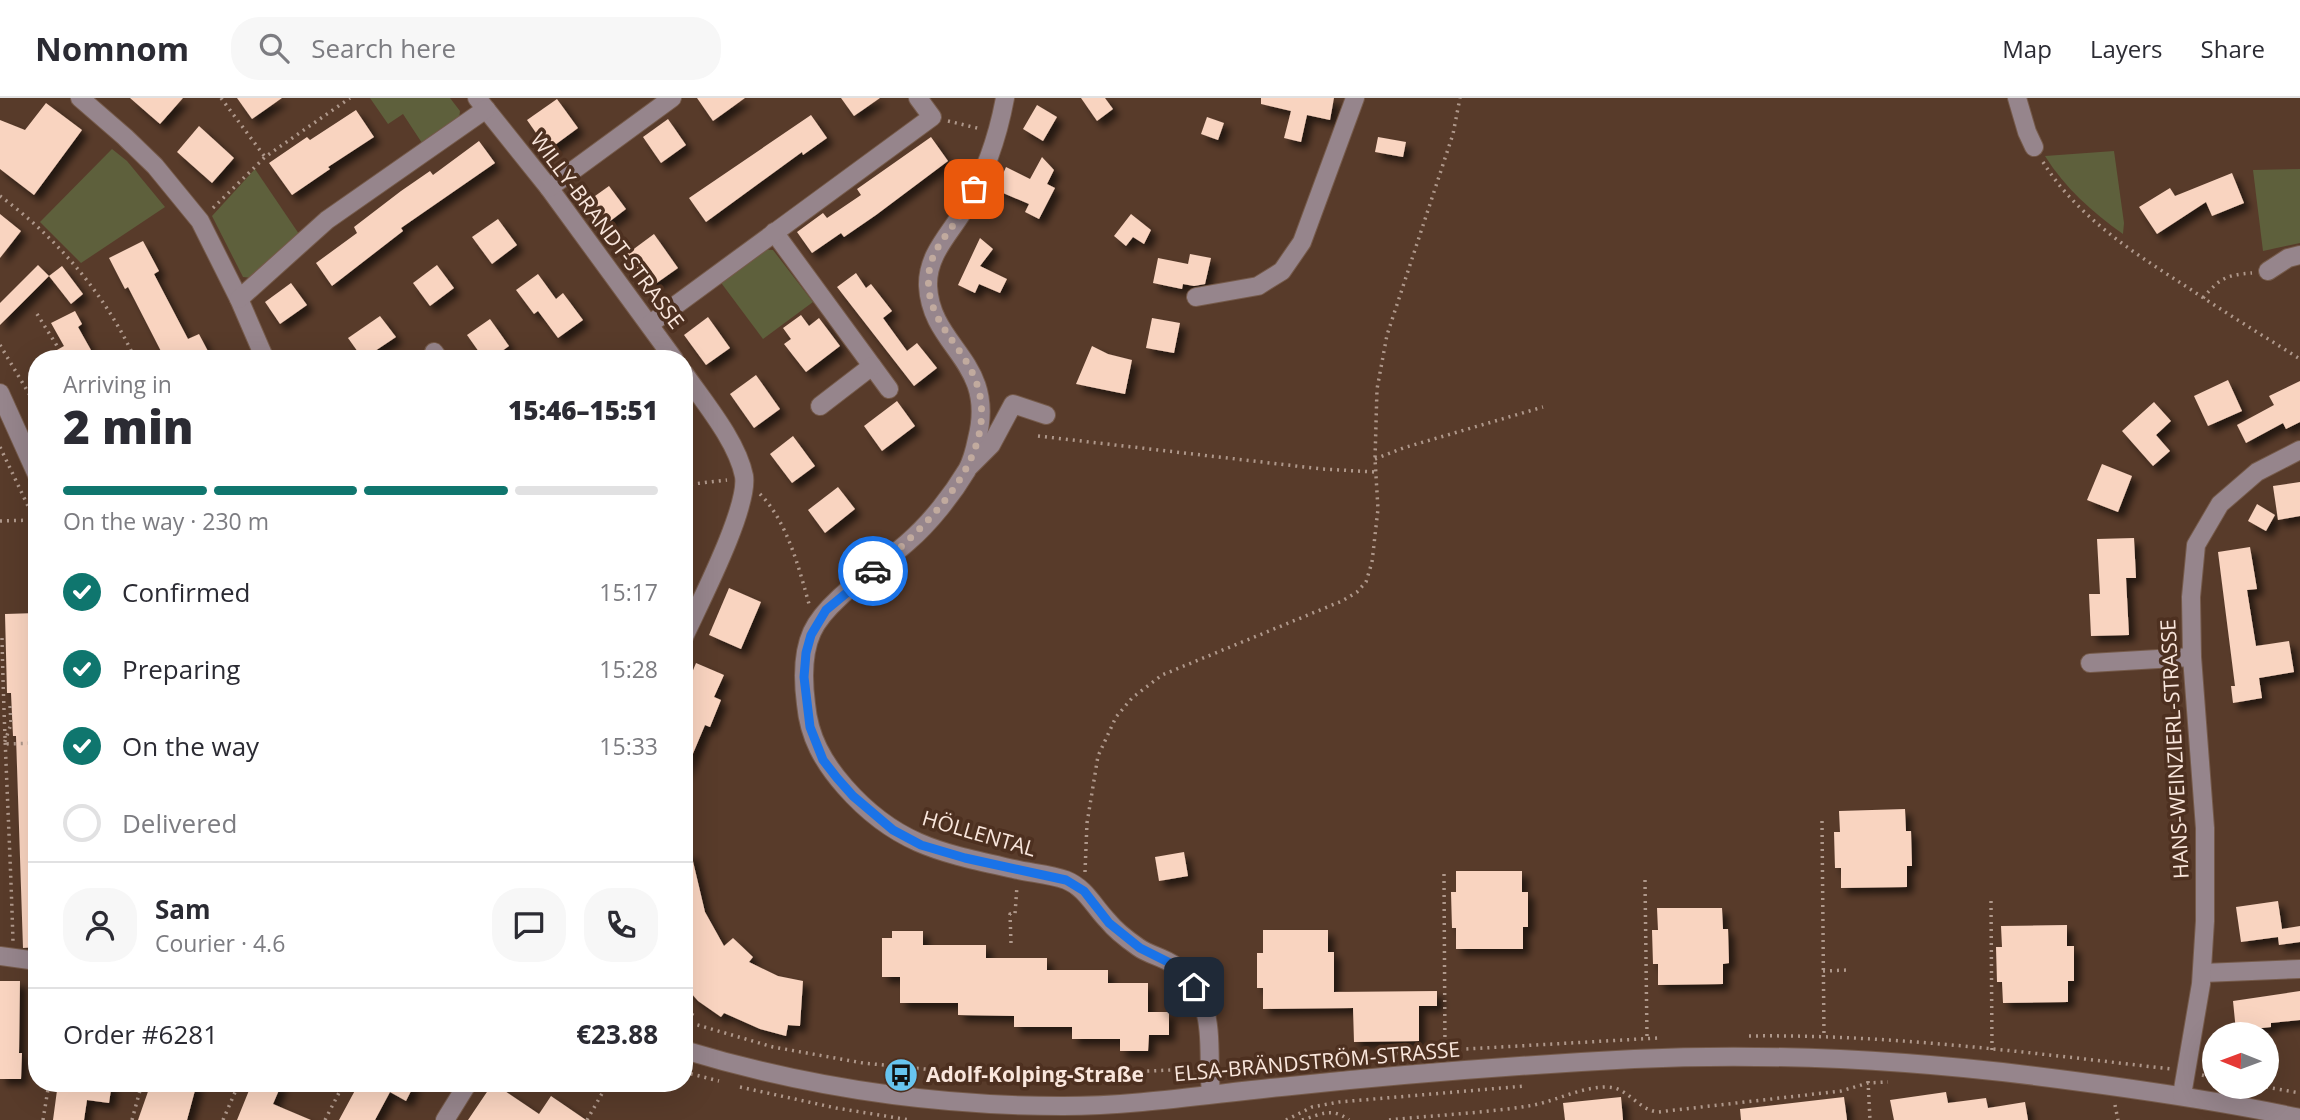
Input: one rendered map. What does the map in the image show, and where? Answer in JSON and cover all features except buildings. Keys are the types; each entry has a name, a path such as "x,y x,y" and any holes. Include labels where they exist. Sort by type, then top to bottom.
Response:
{"street":[{"path":"80,98 155,166 200,221 261,350"},
{"path":"549,188 672,98"},
{"path":"650,324 932,117 918,98"},
{"name":"HÖLLENTAL","path":"968,468 979,429 981,399 973,373 939,323 932,307 928,289 929,270 938,249 964,211 985,167 1005,98"},
{"path":"2017,98 2034,147"},
{"path":"239,299 327,220 482,104"},
{"name":"WILLY-BRANDT-STRASSE","path":"482,104 549,188 668,350"},
{"path":"1196,297 1258,286 1282,271 1302,242 1352,106"},
{"path":"774,232 888,389"},
{"path":"2268,271 2288,258 2300,255"},
{"path":"820,406 872,366"},
{"path":"693,386 727,437 738,458 744,478 741,503 734,525 693,617"},
{"path":"0,393 28,455"},
{"name":"HÖLLENTAL","path":"1046,415 1013,404 991,445 968,468 911,540 826,610 814,628 806,653 804,677 810,727 823,760 853,796 893,830 921,845 965,858 1066,880 1084,891 1109,923 1140,948 1174,965 1194,987 1208,1020 1211,1094"},
{"name":"HANS-WEINZIERL-STRASSE","path":"2182,1095 2203,973 2206,921 2205,828 2192,657 2191,597 2196,545 2220,504 2257,472 2300,450"},
{"path":"2090,663 2192,657"},
{"path":"7,957 28,960"},
{"path":"2203,973 2300,969"},
{"name":"ELSA-BRÄNDSTRÖM-STRASSE","path":"693,1052 753,1069 859,1090 1027,1113 1067,1106 1309,1084 1612,1060 1694,1057 1824,1058 2017,1073 2182,1095 2300,1118"},
{"path":"445,1120 462,1092"}],"path":[{"path":"221,98 265,157"},
{"path":"225,195 265,157 350,98"},
{"path":"1084,891 1087,824 1098,756 1116,717 1132,698 1162,675 1342,601 1357,592 1366,582 1375,545 1378,509 1374,459 1377,389 1387,335 1453,134 1460,98"},
{"path":"932,117 996,133"},
{"path":"2034,147 2071,199 2100,227 2203,298 2300,359"},
{"path":"0,196 53,242 93,288 130,350"},
{"path":"2203,298 2227,275 2268,271"},
{"path":"37,314 59,349"},
{"path":"0,345 28,392"},
{"path":"1374,459 1543,407"},
{"path":"1038,436 1322,469 1375,472"},
{"path":"0,447 28,505"},
{"path":"693,484 744,478 765,499 782,526 802,577 814,628"},
{"path":"0,521 28,522"},
{"path":"2,638 4,744 8,782 7,957"},
{"path":"4,744 11,724 10,706"},
{"path":"4,744 28,743"},
{"path":"0,782 8,782"},
{"path":"1822,821 1824,1058"},
{"path":"1444,874 1445,1050"},
{"path":"1645,880 1647,1038"},
{"path":"1991,901 1992,1050"},
{"path":"1011,943 1010,914 1015,914 1014,902"},
{"path":"1823,971 1848,970"},
{"path":"1389,1120 1534,1105 1590,1088 1618,1088 1648,1111 1658,1112 1841,1091 1891,1076 1907,1063"},
{"path":"1854,1079 1896,1082"},
{"path":"1868,1081 1870,1120"},
{"path":"1286,1120 1312,1107 1339,1102 1531,1086"},
{"path":"2279,1089 2300,1093"},
{"path":"43,1120 48,1092"},
{"path":"132,1120 140,1092"},
{"path":"223,1120 235,1092"},
{"path":"325,1120 339,1092"},
{"path":"587,1120 603,1092"},
{"path":"2106,1102 2126,1105"},
{"path":"1302,1120 1331,1112 1338,1112 1349,1120"}],"green space":[{"path":"370,98 450,98 460,111 459,119 422,143 403,114 388,124"},
{"path":"112,149 127,161 165,207 81,263 40,222"},
{"path":"2114,151 2124,223 2123,234 2080,199 2061,179 2045,156"},
{"path":"255,169 299,234 253,278 243,277 212,216"},
{"path":"2300,169 2300,243 2263,251 2253,170"},
{"path":"760,249 773,250 813,302 763,339 719,280"}],"way so far":[{"path":"873,571 911,540 938,508 968,468 975,449 981,417 981,399 973,373 939,323 928,289 929,270 938,249 964,211 974,189"}],"place":[{"name":"Adolf-Kolping-Straße","path":"901,1075"}],"route":[{"path":"873,571 826,610 814,628 806,653 806,705 810,727 823,760 853,796 893,830 921,845 965,858 1066,880 1084,891 1109,923 1140,948 1174,965 1194,987"}]}
